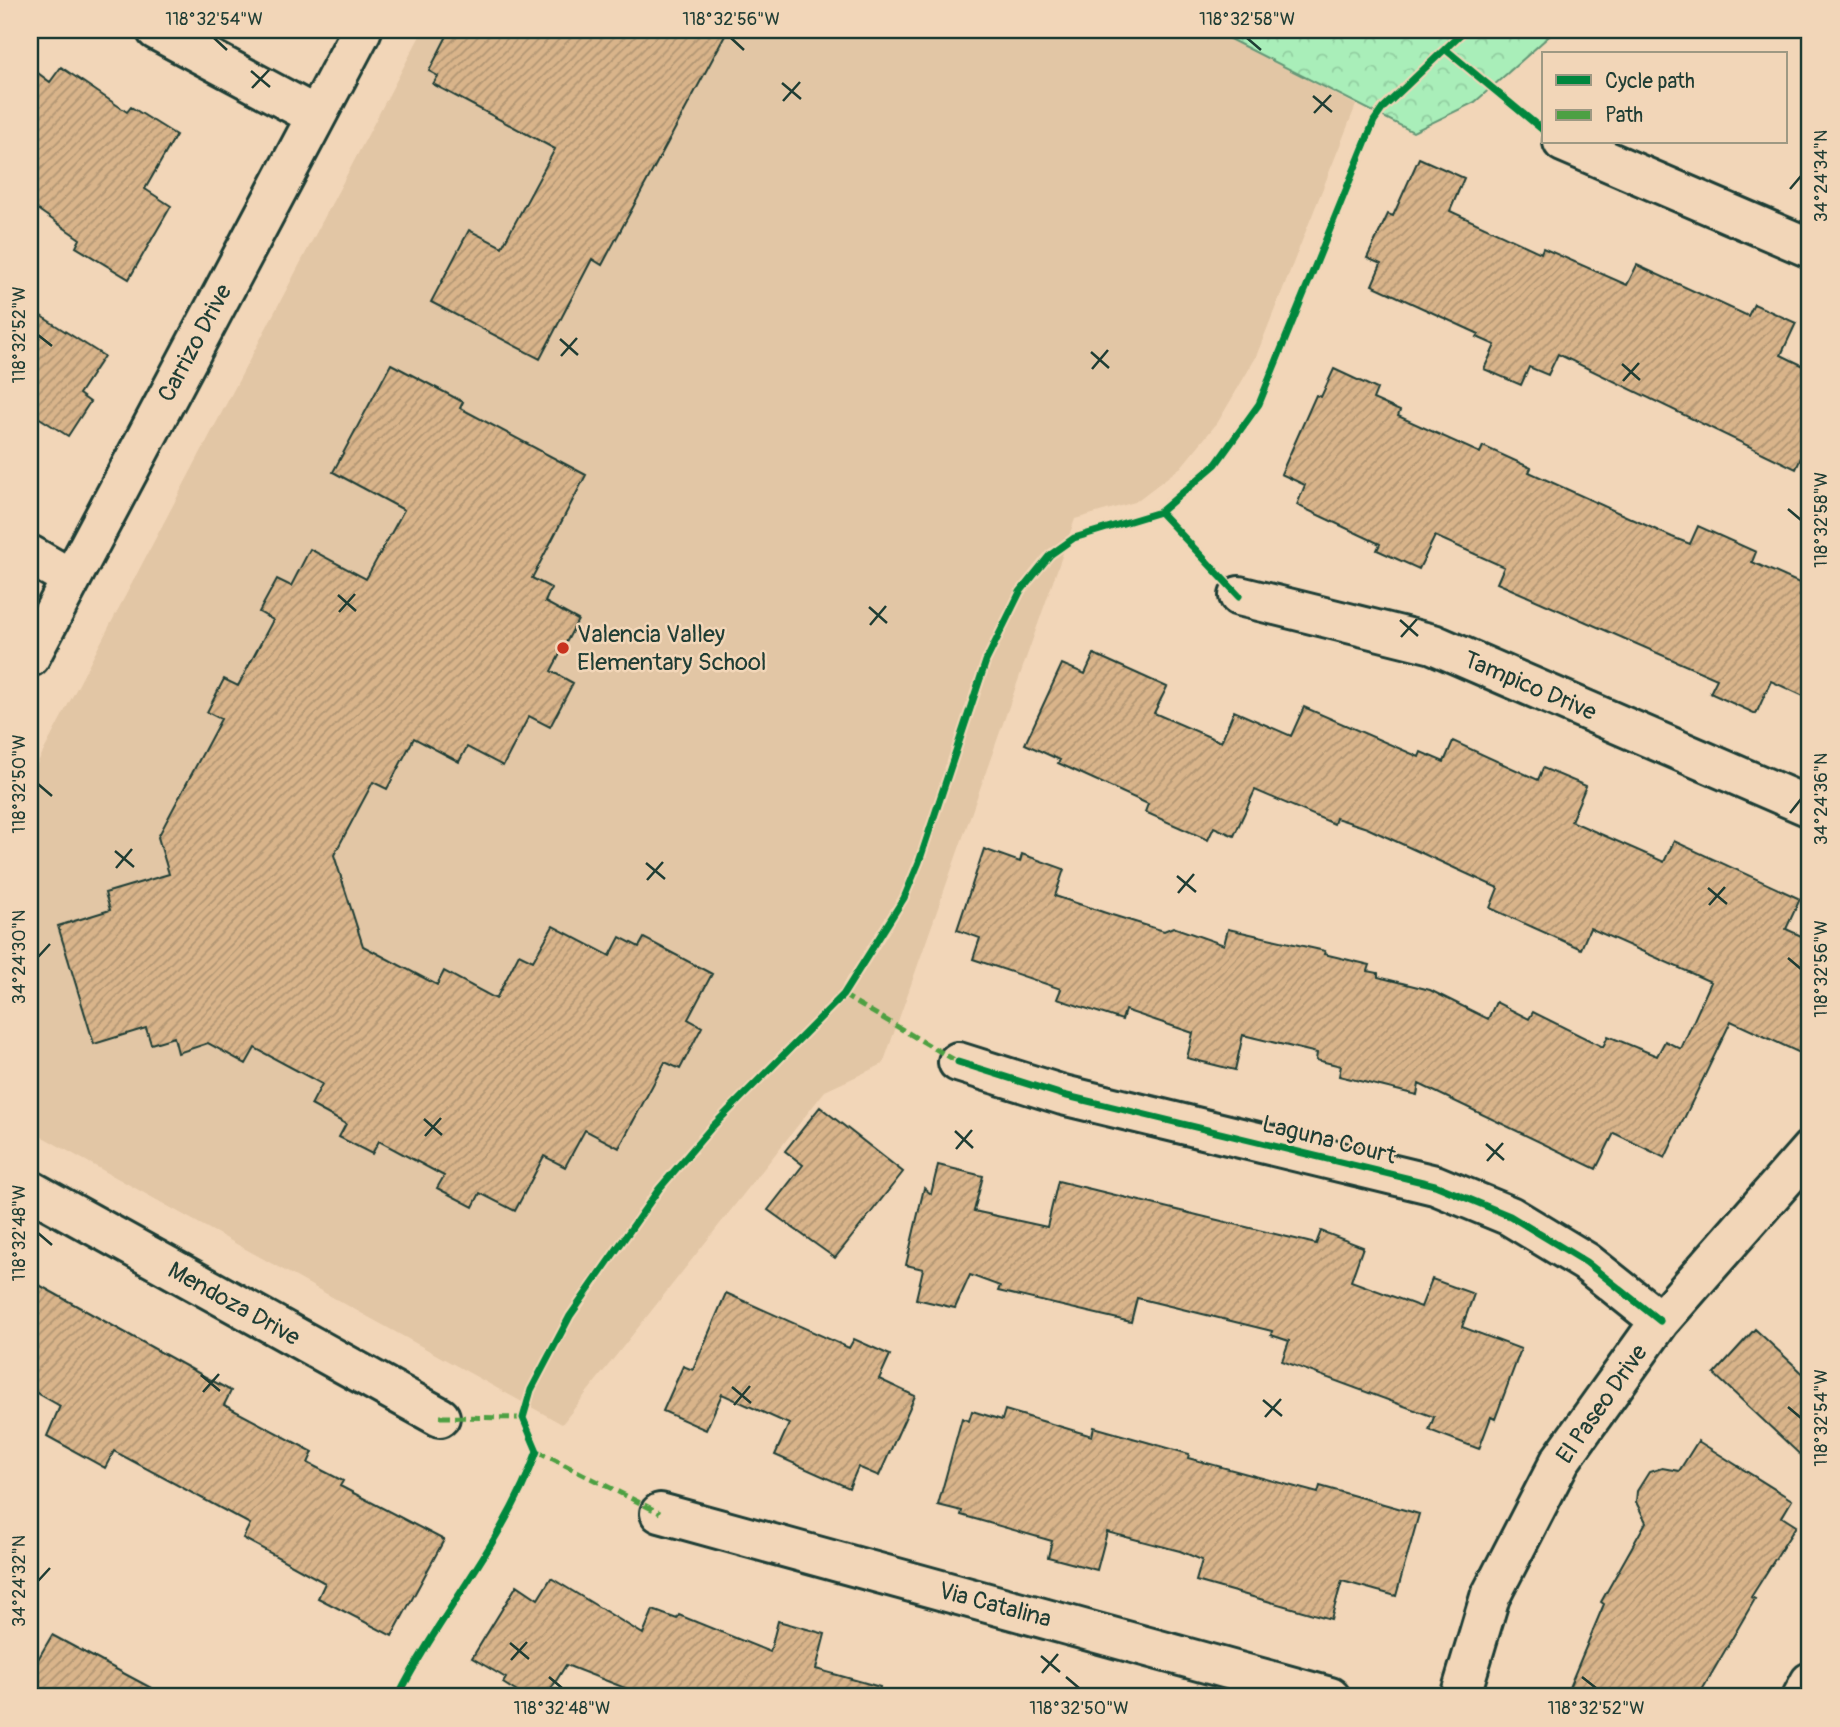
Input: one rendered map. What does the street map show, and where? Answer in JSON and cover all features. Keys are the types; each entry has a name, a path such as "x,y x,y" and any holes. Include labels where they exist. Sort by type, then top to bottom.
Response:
{"street":[{"path":"156,30 316,116"},
{"name":"Carrizo Drive","path":"30,657 362,30"},
{"path":"1568,144 1810,248"},
{"path":"30,555 70,578"},
{"name":"Tampico Drive","path":"1239,596 1433,644 1810,807"},
{"name":"Laguna Court","path":"958,1062 1063,1096 1435,1185 1510,1216 1575,1255 1660,1321"},
{"name":"El Paseo Drive","path":"1460,1697 1490,1597 1560,1461 1660,1321 1810,1150"},
{"name":"Mendoza Drive","path":"30,1190 440,1417"},
{"name":"Via Catalina","path":"660,1513 1330,1697"},
{"path":"1802,1697 1810,1682"}],"path":[{"path":"398,1697 422,1649 522,1494 537,1451 523,1418 531,1390 570,1316 659,1189 711,1128 843,995 884,933 919,862 986,661 1020,592 1050,555 1074,538 1160,512 1216,464 1259,404 1374,121 1382,108 1465,30"}],"shaded area":[{"name":"Valencia Valley Elementary School","path":"423,30 1212,30 1356,105 1255,359 1218,422 1181,467 1135,502 1075,519 883,1064 825,1091 562,1424 30,1130 30,777"}],"green space":[{"path":"1212,30 1556,30 1475,102 1413,132"}],"building":[{"path":"450,30 728,30 602,265 592,259 540,359 431,302 469,230 502,247 555,149 433,84 438,76 429,71"},
{"path":"30,67 50,82 61,67 127,112 131,107 176,135 145,189 171,206 129,279 76,247 80,239 30,204"},
{"path":"1419,158 1464,178 1450,211 1541,253 1543,248 1627,285 1637,265 1748,316 1754,304 1796,323 1781,355 1810,369 1810,438 1796,469 1558,354 1548,375 1529,367 1521,385 1484,369 1495,345 1477,337 1479,334 1372,285 1381,264 1367,258 1388,214 1393,216"},
{"path":"30,309 104,356 79,394 90,402 68,436 30,412"},
{"path":"391,364 463,402 460,408 586,475 532,578 551,588 545,602 578,620 551,671 573,683 550,727 529,716 503,766 467,747 459,762 414,738 387,789 373,782 334,855 363,946 437,985 444,971 496,999 519,954 533,961 553,926 610,956 620,937 639,947 644,938 712,974 688,1019 702,1027 680,1069 665,1062 619,1148 585,1130 565,1167 544,1156 515,1211 480,1193 473,1207 437,1188 444,1176 379,1141 372,1154 339,1137 346,1124 311,1105 322,1084 255,1048 246,1064 208,1043 178,1053 174,1037 151,1044 146,1028 94,1044 58,926 110,910 105,893 169,874 158,837 221,719 207,712 224,679 238,686 273,620 259,612 277,579 291,586 310,549 366,579 404,510 333,472"},
{"path":"1334,369 1377,389 1373,399 1400,411 1398,416 1480,453 1483,446 1531,468 1529,472 1690,544 1698,526 1756,552 1752,562 1804,585 1800,596 1810,600 1810,699 1771,681 1756,714 1710,693 1717,679 1497,583 1504,567 1435,536 1419,569 1377,550 1380,544 1297,505 1305,485 1281,474 1316,395 1321,397"},
{"path":"1094,654 1167,687 1154,713 1221,742 1234,711 1291,736 1304,707 1419,757 1421,752 1444,762 1453,741 1538,780 1543,768 1586,786 1571,821 1664,862 1674,841 1800,899 1786,929 1810,940 1810,1029 1800,1053 1731,1021 1665,1158 1614,1133 1596,1169 1419,1084 1417,1095 1339,1076 1341,1066 1316,1060 1317,1053 1243,1035 1235,1070 1187,1058 1193,1033 1125,1010 1122,1020 1057,999 1061,989 973,959 980,938 957,930 984,849 1020,862 1022,854 1064,869 1055,896 1112,915 1164,931 1173,927 1224,945 1228,929 1325,951 1324,954 1370,965 1368,971 1378,973 1378,977 1430,990 1488,1019 1496,1002 1529,1019 1533,1012 1603,1047 1608,1036 1657,1056 1665,1041 1681,1049 1711,982 1590,928 1581,949 1490,908 1498,888 1367,828 1336,818 1334,824 1255,790 1234,836 1214,827 1208,840 1145,812 1148,804 1058,763 1060,760 1025,744 1062,664 1085,674"},
{"path":"820,1107 903,1172 835,1258 768,1210 803,1165 785,1151"},
{"path":"938,1165 983,1176 974,1211 1047,1227 1058,1181 1316,1244 1321,1231 1363,1247 1351,1281 1421,1307 1432,1279 1474,1294 1462,1327 1521,1349 1495,1419 1491,1417 1479,1449 1429,1430 1434,1417 1282,1361 1289,1341 1271,1335 1272,1331 1137,1298 1131,1322 998,1291 1000,1286 970,1275 955,1308 916,1299 923,1269 906,1265 924,1188 931,1194"},
{"path":"30,1280 231,1391 224,1405 313,1452 308,1463 343,1481 340,1486 444,1540 392,1636 318,1598 325,1583 243,1538 250,1524 114,1451 105,1468 47,1436 60,1406 30,1389"},
{"path":"726,1293 849,1348 854,1339 890,1355 879,1379 915,1396 879,1476 858,1467 849,1488 775,1455 789,1424 722,1394 706,1430 663,1411 683,1366 693,1370"},
{"path":"1755,1329 1810,1380 1810,1464 1714,1374"},
{"path":"1005,1410 1092,1436 1094,1427 1189,1454 1188,1458 1318,1493 1320,1486 1419,1514 1396,1596 1342,1581 1331,1619 1196,1581 1202,1560 1180,1551 1107,1532 1097,1570 1048,1557 1052,1541 961,1515 962,1511 938,1505 962,1418 969,1421 972,1411 1002,1420"},
{"path":"1698,1441 1792,1500 1782,1517 1796,1526 1751,1597 1755,1599 1698,1697 1565,1697 1604,1604 1601,1602 1646,1522 1636,1502 1637,1491 1649,1472 1662,1468 1679,1471"},
{"path":"551,1578 643,1634 653,1610 677,1619 679,1615 770,1652 778,1621 825,1634 816,1669 880,1687 878,1697 648,1697 566,1665 546,1697 525,1697 503,1683 506,1678 472,1658 517,1585 538,1599"},
{"path":"52,1635 168,1697 30,1697 30,1673"}],"marked path":[{"path":"843,995 958,1062"},
{"path":"440,1417 523,1418"},
{"path":"537,1451 660,1513"}],"cycle path":[{"path":"398,1697 508,1515 524,1483 537,1451 523,1418 531,1390 570,1316 659,1189 711,1128 843,995 904,898 919,862 986,661 1020,592 1050,555 1074,538 1160,512 1216,464 1259,404 1374,121 1383,108 1465,30"},
{"path":"1445,49 1542,129"},
{"path":"1160,512 1239,596"},
{"path":"958,1062 1063,1095 1435,1185 1510,1216 1586,1262 1660,1321"}],"place":[{"name":"Valencia Valley Elementary School","path":"563,648"}]}
